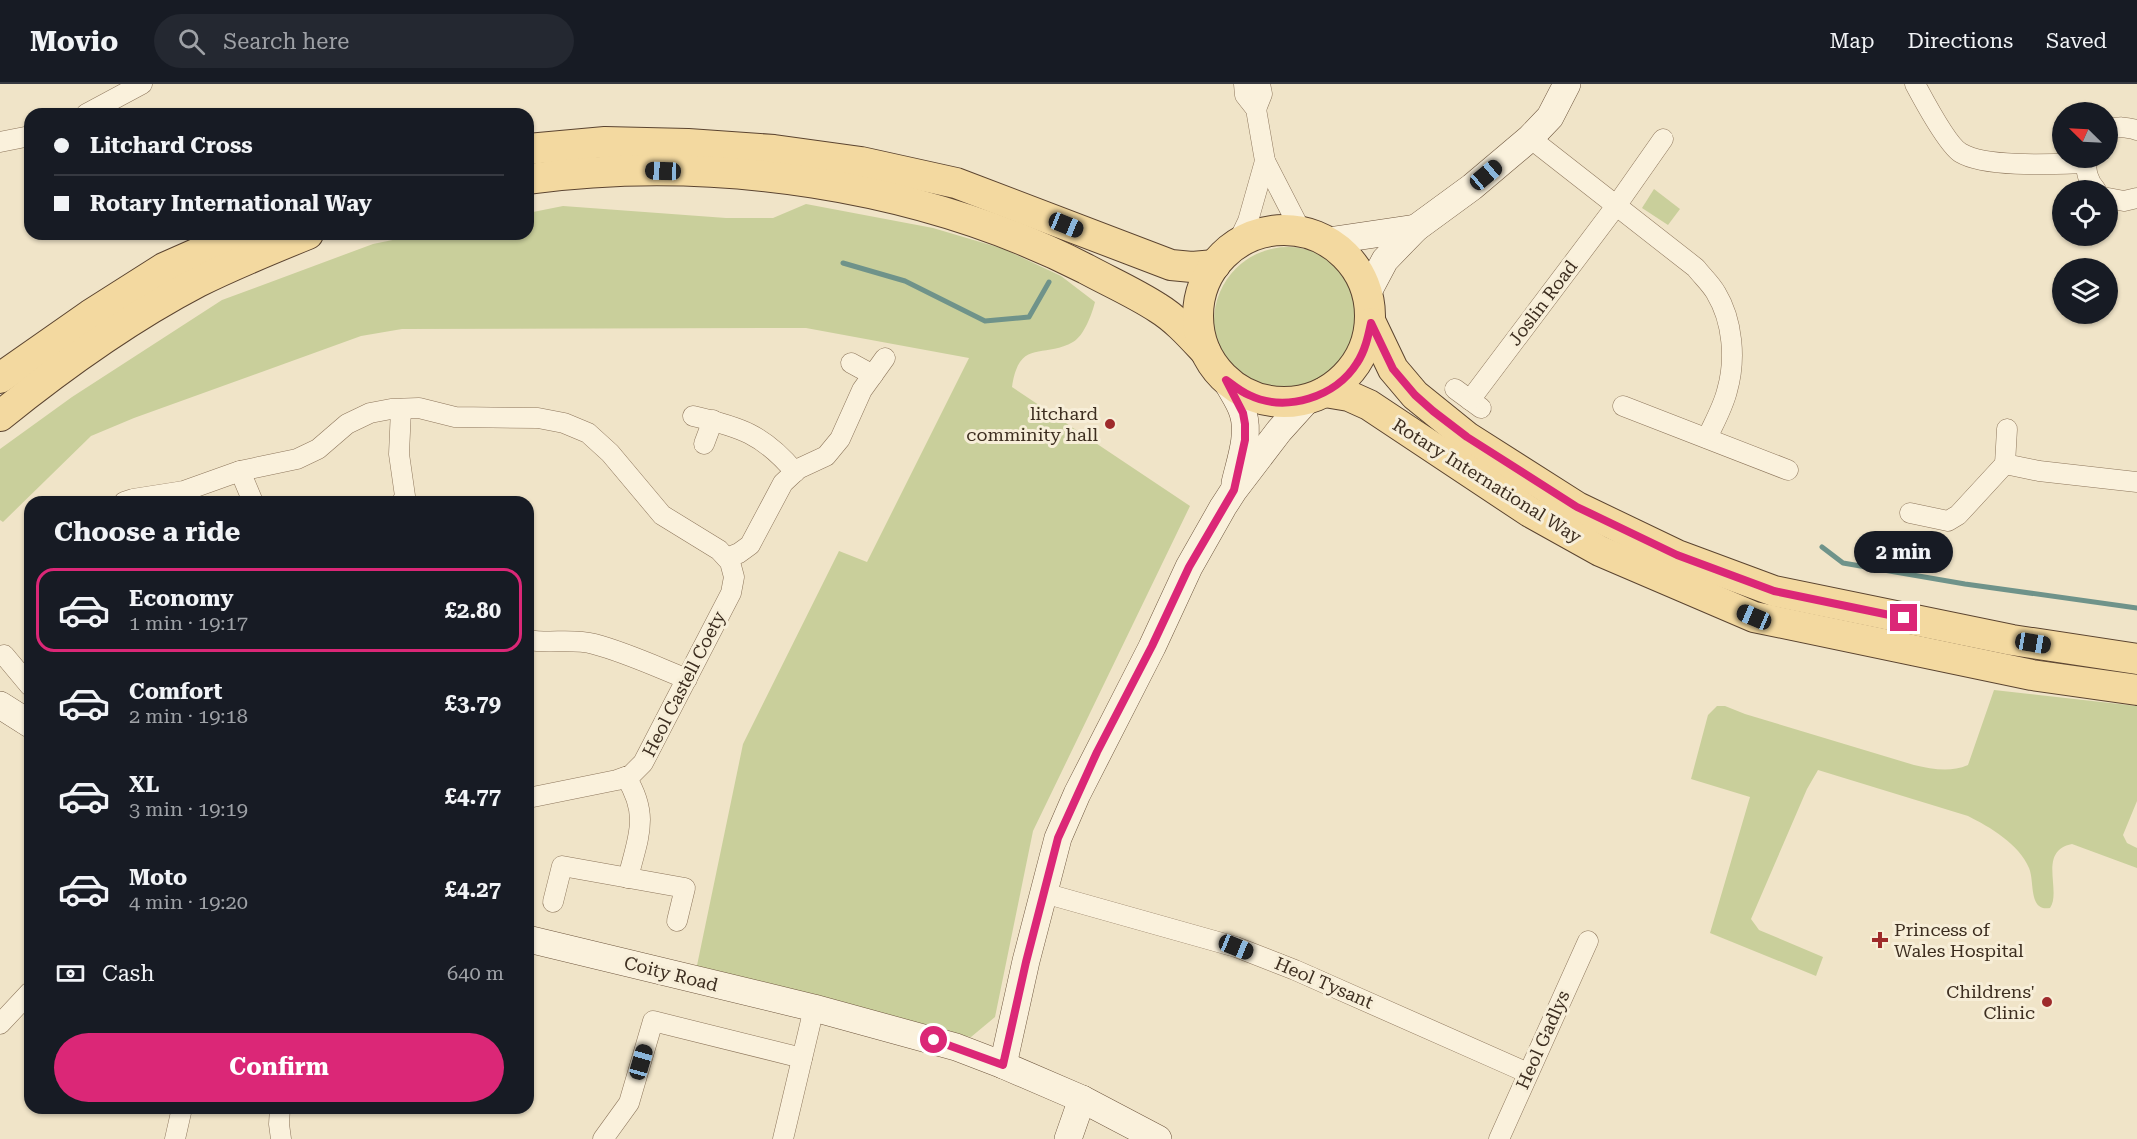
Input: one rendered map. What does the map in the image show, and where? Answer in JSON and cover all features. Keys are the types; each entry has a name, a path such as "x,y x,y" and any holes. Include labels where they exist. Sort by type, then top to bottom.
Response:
{"main road":[{"path":"534,149 605,142 688,144 774,150 861,162 956,183 1171,265 1192,267 1215,265"},
{"path":"534,178 563,174 642,171 728,174 802,181 874,195 938,211 1006,233 1065,258 1160,308 1205,351 1226,380 1250,396 1278,403 1316,396 1343,380 1357,364 1366,344 1371,323 1368,292 1359,272 1345,255 1314,236 1284,230 1268,231 1252,236 1237,244 1215,265 1206,280 1200,298 1198,315 1205,351"},
{"path":"0,378 90,315 164,268 228,240"},
{"path":"0,416 87,350 148,310 198,282 292,240"},
{"name":"Rotary International Way","path":"1371,323 1393,369 1407,386 1433,411 1467,437 1577,507 1677,555 1774,591 2012,640 2137,659"},
{"name":"Rotary International Way","path":"1316,396 1349,396 1369,405 1530,512 1600,551 1754,617 2032,675 2137,690"}],"street":[{"path":"97,108 142,84"},
{"path":"1244,84 1245,95 1256,109 1265,161 1314,236 1416,228"},
{"path":"1256,109 1262,94 1260,84"},
{"path":"1368,292 1385,260 1416,228 1472,187 1530,138 1550,117 1567,84"},
{"path":"1915,84 1934,118 1960,153 1980,160 2036,165 2052,163"},
{"path":"2118,128 2126,127 2137,130"},
{"path":"0,142 24,137"},
{"path":"1530,138 1696,268 1716,292 1727,319 1732,343 1731,367 1727,392 1707,438"},
{"name":"Joslin Road","path":"1469,399 1616,206 1663,139"},
{"path":"1237,244 1248,221 1265,161"},
{"path":"2118,200 2137,198"},
{"path":"152,496 184,491 240,471 297,459 318,449 347,424 370,413 419,408 455,417 538,418 564,423 588,433 610,453 662,515 719,550 727,558 750,545 783,483 795,472 826,456 840,439 862,390 885,358"},
{"path":"851,363 873,375"},
{"path":"1226,380 1243,413 1245,424 1245,440 1234,490"},
{"path":"1003,1065 1058,838 1077,794 1189,567 1234,490 1279,431 1316,396"},
{"path":"1623,406 1788,470"},
{"path":"401,409 399,454 405,496"},
{"path":"693,416 731,425 754,435 782,456 795,472"},
{"path":"704,444 713,420"},
{"path":"1910,513 1948,521 1958,516 2006,464 2007,429"},
{"path":"2006,464 2039,471 2137,482"},
{"path":"240,471 250,496"},
{"name":"Heol Castell Coety","path":"626,777 643,763 731,593 734,576 727,558"},
{"path":"534,641 550,643 573,641 594,644 687,679"},
{"path":"4,655 24,679"},
{"path":"0,705 24,720"},
{"path":"534,797 626,777 634,790 641,810 639,831 628,878"},
{"path":"553,902 562,866 685,888 677,921"},
{"name":"Heol Tysant","path":"1044,893 1236,947 1295,970 1528,1073"},
{"name":"Coity Road","path":"534,940 814,1008 945,1044 1003,1065 1082,1099 1158,1139"},
{"name":"Heol Gadlys","path":"1499,1139 1588,941"},
{"path":"0,1024 24,998"},
{"path":"783,1139 814,1008"},
{"path":"603,1139 629,1103 653,1021 802,1058"},
{"path":"1068,1139 1082,1099"},
{"path":"175,1139 181,1114"},
{"path":"280,1114 281,1139"}],"green space":[{"path":"1654,189 1680,209 1668,225 1642,208"},
{"path":"806,204 933,228 1004,249 1061,276 1095,302 1087,324 1081,335 1073,342 1026,356 1015,372 1012,387 1190,506 1033,831 995,1017 971,1037 814,1008 694,980 743,744 839,551 867,562 969,358 806,328 402,329 361,336 134,418 91,436 30,496 24,496 24,501 3,522 0,520 0,449 72,397 222,300 373,244 393,240 534,240 534,212 563,206 726,218 773,218"},
{"path":"1288,247 1316,253 1340,269 1356,293 1362,321 1356,349 1340,373 1316,389 1288,395 1260,389 1236,373 1220,349 1214,321 1220,293 1236,269 1260,253"},
{"path":"1994,690 2137,706 2137,801 2123,835 2127,843 2137,848 2137,868 2072,844 2061,848 2055,855 2053,863 2053,901 2050,908 2043,908 2035,901 2031,874 2024,859 2003,837 1985,825 1968,816 1818,770 1807,789 1751,919 1759,930 1823,957 1816,976 1710,933 1750,797 1691,779 1708,715 1717,706 1725,706 1914,765 1948,770 1968,765"}],"waterway":[{"path":"843,263 905,281 985,321 1029,317 1049,282"},
{"path":"1822,547 1843,563 1965,584 2137,608"}],"place":[{"name":"litchard comminity hall","path":"1110,424"},
{"name":"Princess of Wales Hospital","path":"1880,940"},
{"name":"Childrens' Clinic","path":"2047,1002"}],"route":[{"path":"934,1040 1003,1065 1026,962 1058,838 1097,752 1152,646 1189,567 1234,490 1245,440 1245,424 1243,413 1226,380 1250,396 1278,403 1307,400 1325,393 1343,380 1357,364 1366,344 1371,323 1393,369 1415,395 1467,437 1577,507 1677,555 1774,591 1904,618"}]}
